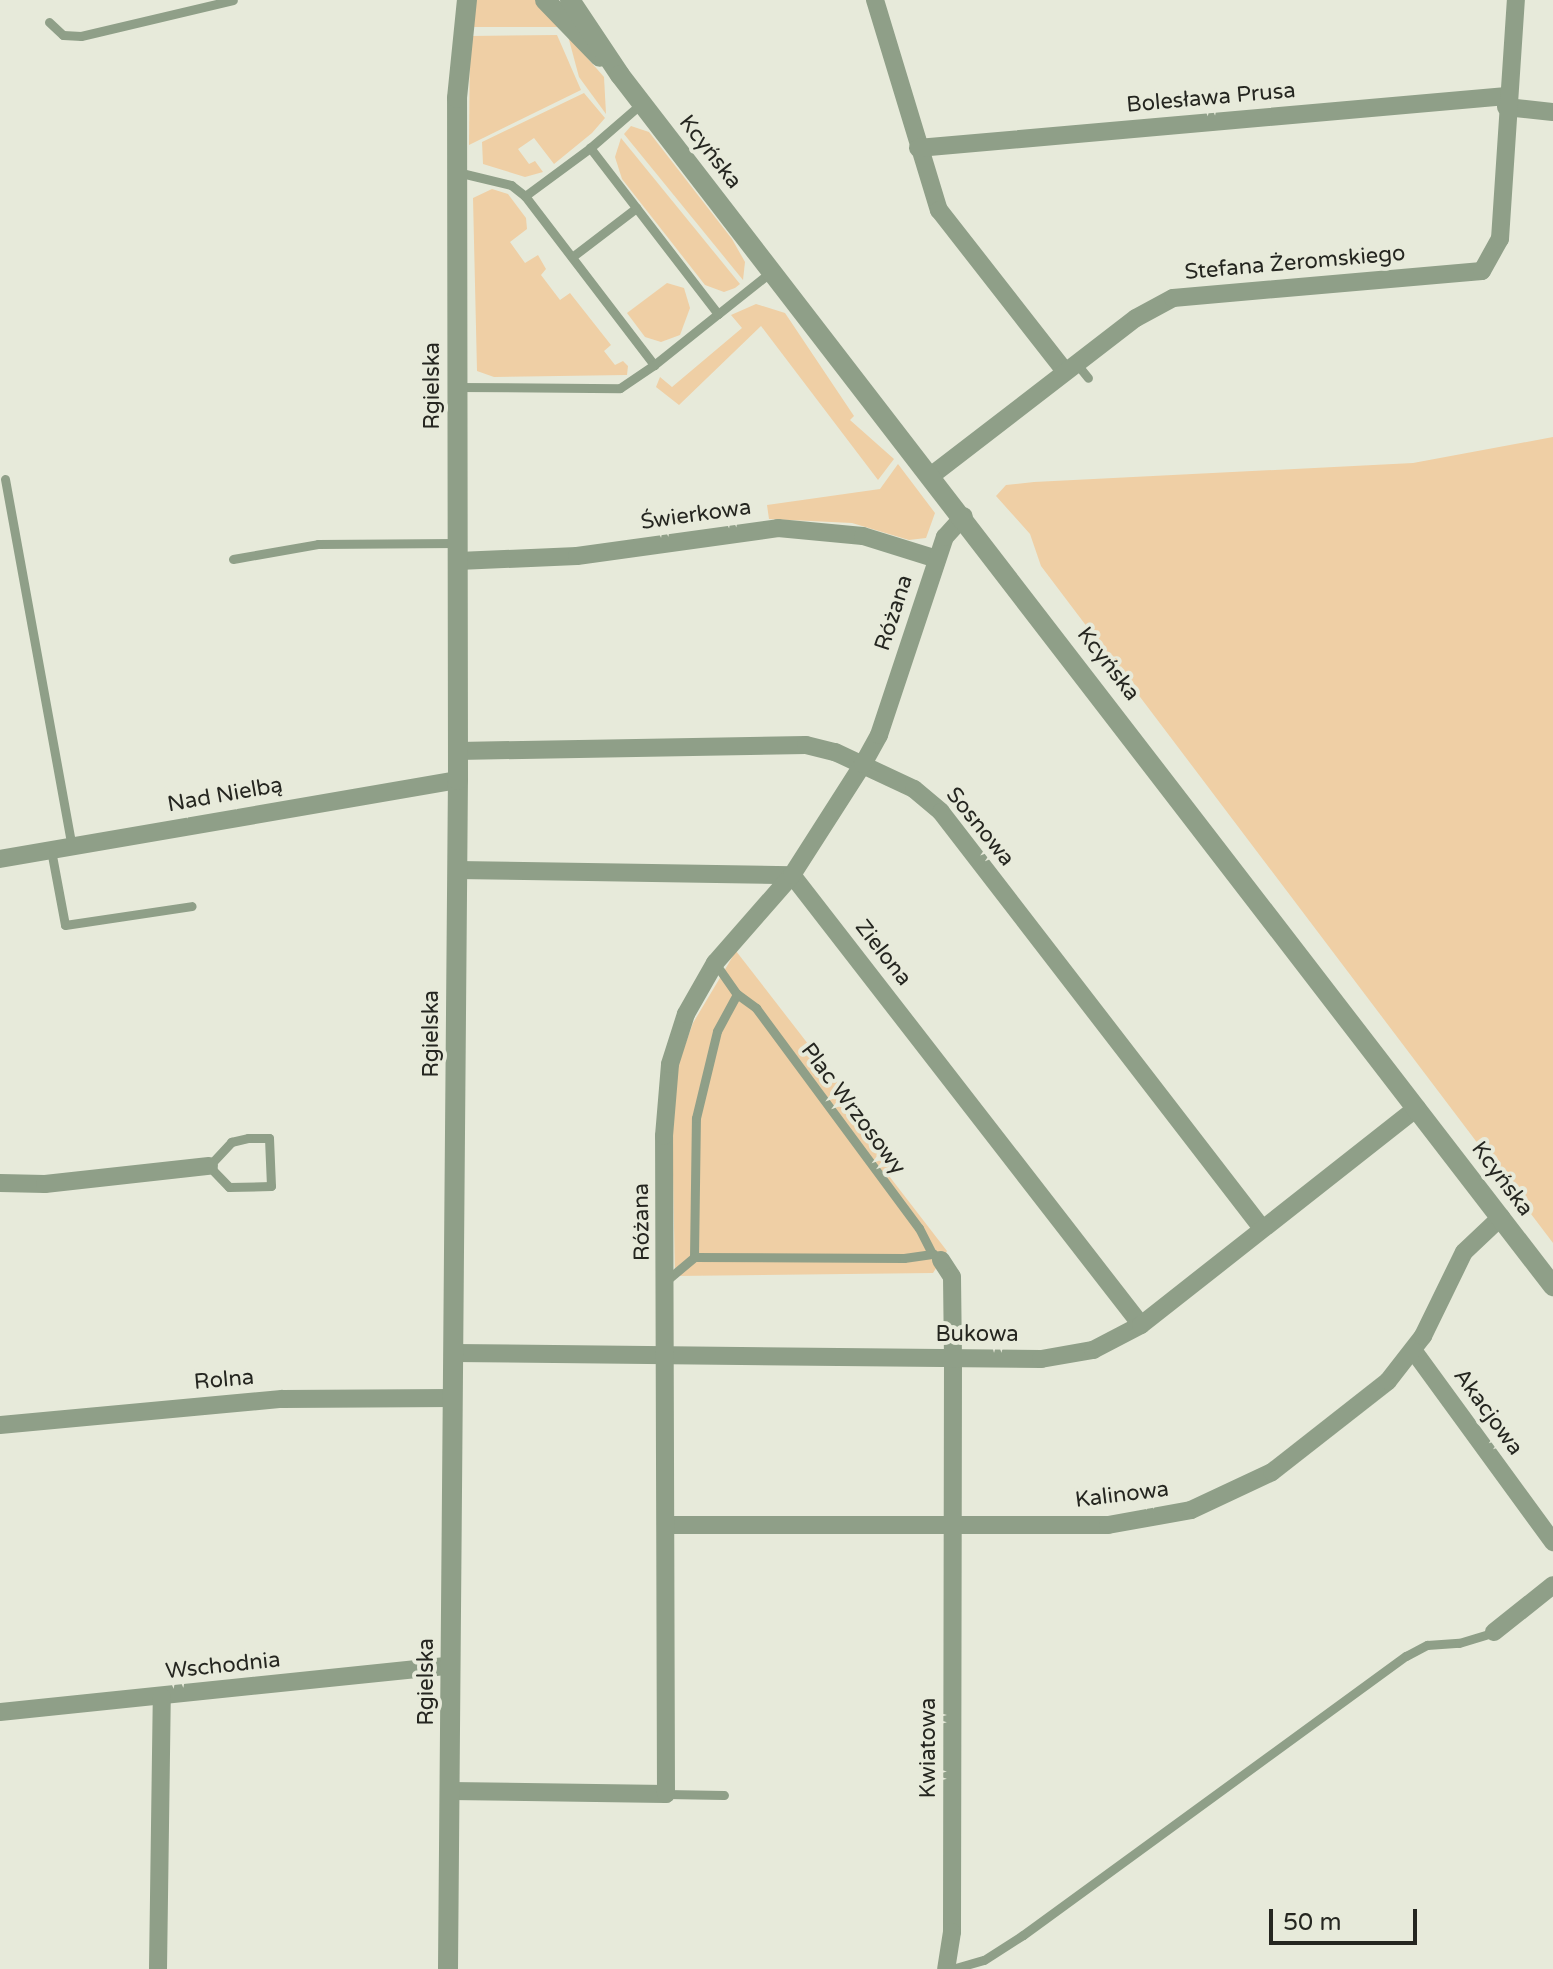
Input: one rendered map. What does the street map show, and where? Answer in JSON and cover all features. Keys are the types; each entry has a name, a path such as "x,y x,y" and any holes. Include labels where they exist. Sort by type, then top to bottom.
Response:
{"street":[{"name":"Rgielska","path":"448,1969 458,780 457,98 453,0"},
{"name":"Rgielska","path":"457,98 467,0"},
{"name":"Kcyńska","path":"545,0 620,75"},
{"name":"Kcyńska","path":"570,0 620,75 964,516 1553,1286"},
{"path":"875,0 932,195 955,234 1076,371"},
{"path":"1507,102 1516,0"},
{"name":"Bolesława Prusa","path":"918,148 1507,102 1553,112"},
{"name":"Stefana Żeromskiego","path":"932,475 1076,371 1155,305 1173,298 1482,271 1500,239 1507,102"},
{"name":"Różana","path":"666,1794 668,1525 664,1136 670,1064 686,1014 715,963 792,875 879,735 945,537 964,516"},
{"name":"Świerkowa","path":"458,552 577,556 778,528 863,536 937,559"},
{"name":"Sosnowa","path":"458,751 806,745 863,764 914,789 941,812 1261,1227"},
{"name":"Nad Nielbą","path":"0,859 458,780"},
{"path":"457,870 792,875"},
{"name":"Zielona","path":"792,875 1141,1325"},
{"name":"Bukowa","path":"454,1353 953,1359 1068,1357 1114,1341 1141,1325 1261,1227 1417,1108"},
{"path":"0,1183 45,1184 209,1166"},
{"name":"Kalinowa","path":"668,1525 1108,1525 1191,1510 1237,1492 1296,1455 1364,1403 1413,1350 1464,1252 1501,1217"},
{"name":"Kwiatowa","path":"936,1256 952,1277 952,1932 949,1969"},
{"name":"Akacjowa","path":"1413,1350 1553,1542"},
{"name":"Rolna","path":"0,1425 282,1399 453,1398"},
{"path":"1494,1632 1553,1585"},
{"name":"Wschodnia","path":"0,1712 451,1665"},
{"path":"158,1969 162,1697"},
{"path":"450,1791 666,1794"}],"lane":[{"path":"49,22 63,35 81,36 233,0"},
{"path":"525,196 590,148 642,103"},
{"path":"590,148 718,314"},
{"path":"457,172 511,185 525,196 654,365"},
{"path":"572,257 636,208"},
{"path":"457,387 620,388 654,365 772,271"},
{"path":"5,479 72,847"},
{"path":"233,559 318,544 458,552"},
{"path":"51,850 65,925 192,906"},
{"name":"Plac Wrzosowy","path":"715,963 737,994 756,1008 919,1228 936,1256"},
{"path":"694,1257 696,1118 717,1031 737,994"},
{"path":"269,1138 271,1186 229,1187 209,1166 231,1142 269,1138"},
{"path":"667,1280 694,1257 936,1256"},
{"path":"949,1969 984,1960 1023,1935 1406,1656 1427,1645 1459,1643 1494,1632"},
{"path":"666,1794 724,1795"}],"shaded area":[{"path":"476,0 535,0 558,27 471,27"},
{"path":"557,35 581,90 469,145 470,36"},
{"path":"568,36 604,77 606,114 579,77"},
{"path":"584,93 605,118 592,133 554,164 534,138 518,149 529,164 535,161 543,172 525,177 483,164 482,142"},
{"path":"631,126 649,132 732,239 745,262 743,280 624,134"},
{"path":"621,138 740,284 735,288 724,292 705,285 622,179 615,157"},
{"path":"492,189 508,194 526,218 527,229 510,242 525,263 538,255 546,269 541,275 560,300 570,293 611,345 604,351 615,365 623,361 628,366 627,375 494,377 477,371 473,198"},
{"path":"667,283 684,288 690,308 680,335 661,342 645,337 627,313"},
{"path":"756,304 785,313 854,416 850,420 894,459 878,480 761,326 679,405 656,387 660,377 672,387 742,328 731,315"},
{"path":"1553,437 1553,1243 1041,566 1030,534 996,496 1006,485 1034,482 1413,463"},
{"path":"898,464 935,513 926,538 909,540 852,523 769,519 767,505 880,489"},
{"path":"736,951 898,1160 886,1172 947,1251 933,1273 675,1276 672,1123 677,1067 693,1023"}]}
